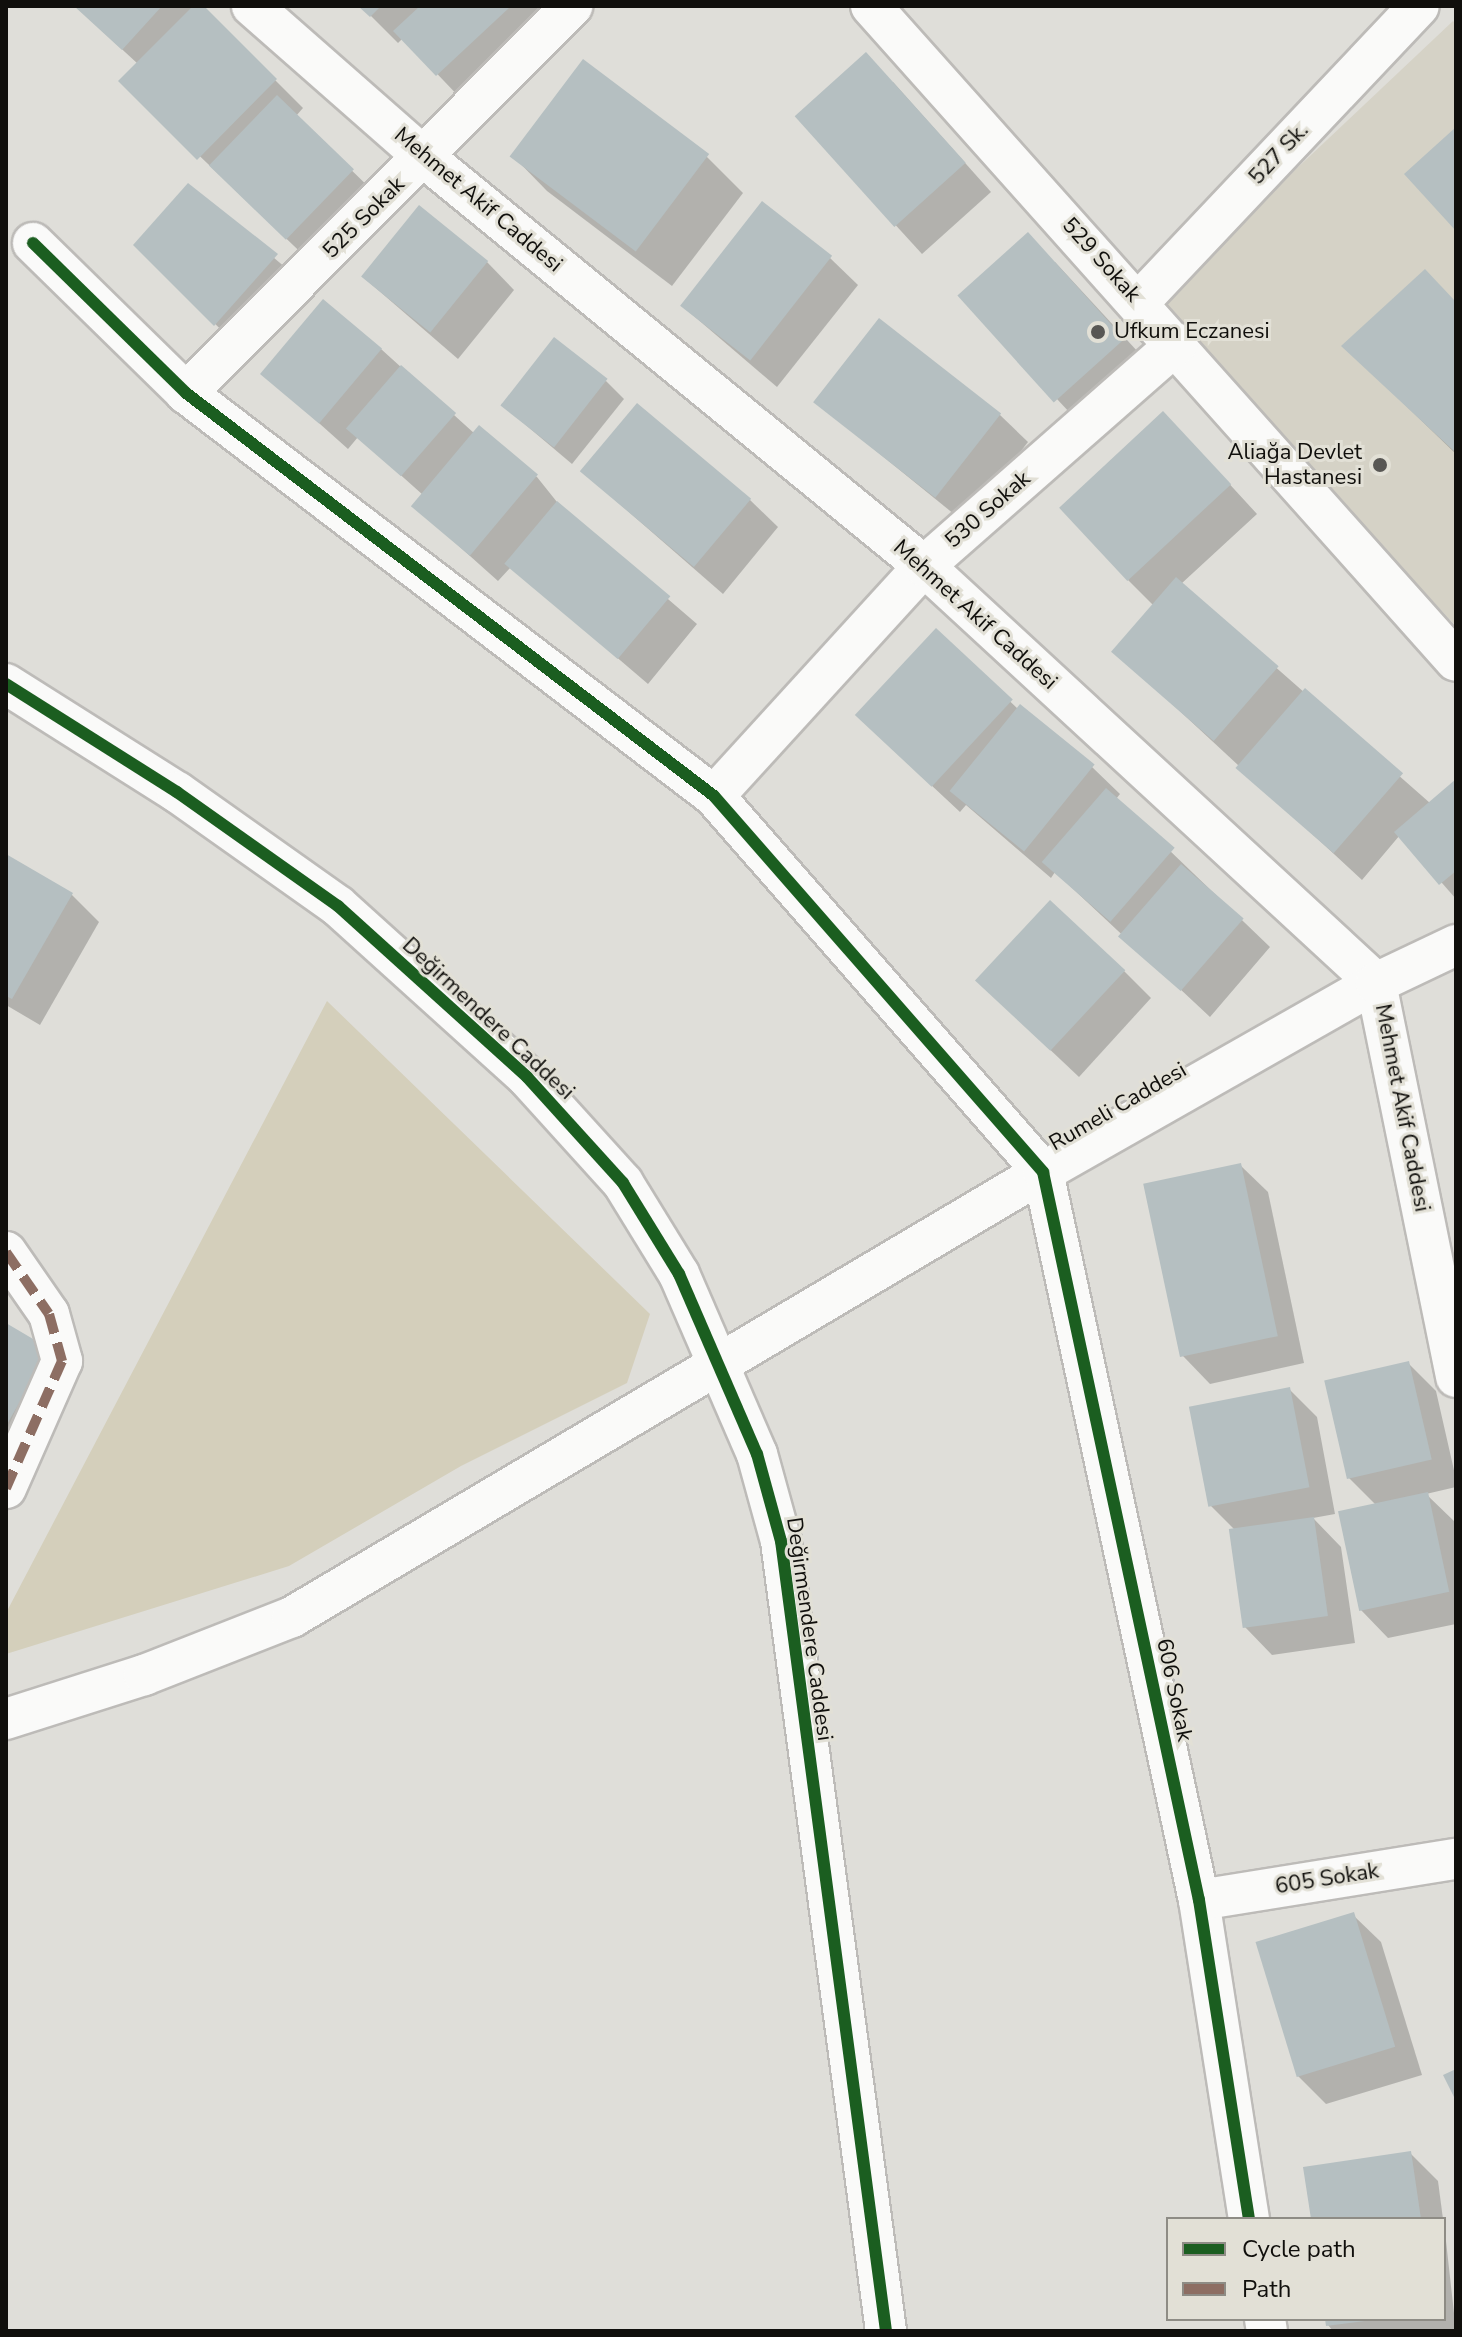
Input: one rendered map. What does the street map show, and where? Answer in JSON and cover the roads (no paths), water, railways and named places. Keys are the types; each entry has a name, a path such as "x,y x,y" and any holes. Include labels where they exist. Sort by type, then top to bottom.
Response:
{"street":[{"name":"Mehmet Akif Caddesi","path":"252,6 425,158 924,566 1376,983 1456,1377"},
{"name":"525 Sokak","path":"186,393 425,158 572,6"},
{"name":"529 Sokak","path":"871,6 1177,344 1456,661"},
{"name":"527 Sk.","path":"1139,302 1419,6"},
{"path":"33,243 186,393 714,796 1043,1172"},
{"name":"530 Sokak","path":"714,796 924,566 1177,344"},
{"name":"Değirmendere Caddesi","path":"6,684 177,792 338,906 527,1077 623,1183 679,1274 717,1368 757,1454 781,1541 886,2331"},
{"name":"Rumeli Caddesi","path":"6,1719 144,1675 292,1617 717,1368 1043,1172 1376,983 1456,945"},
{"name":"606 Sokak","path":"1043,1172 1199,1900 1249,2217"},
{"path":"6,1252 49,1314 62,1361 6,1488"},
{"name":"605 Sokak","path":"1199,1900 1456,1859"}],"place":[{"name":"Ufkum Eczanesi","path":"1098,332"},
{"name":"Aliağa Devlet Hastanesi","path":"1380,465"}]}
